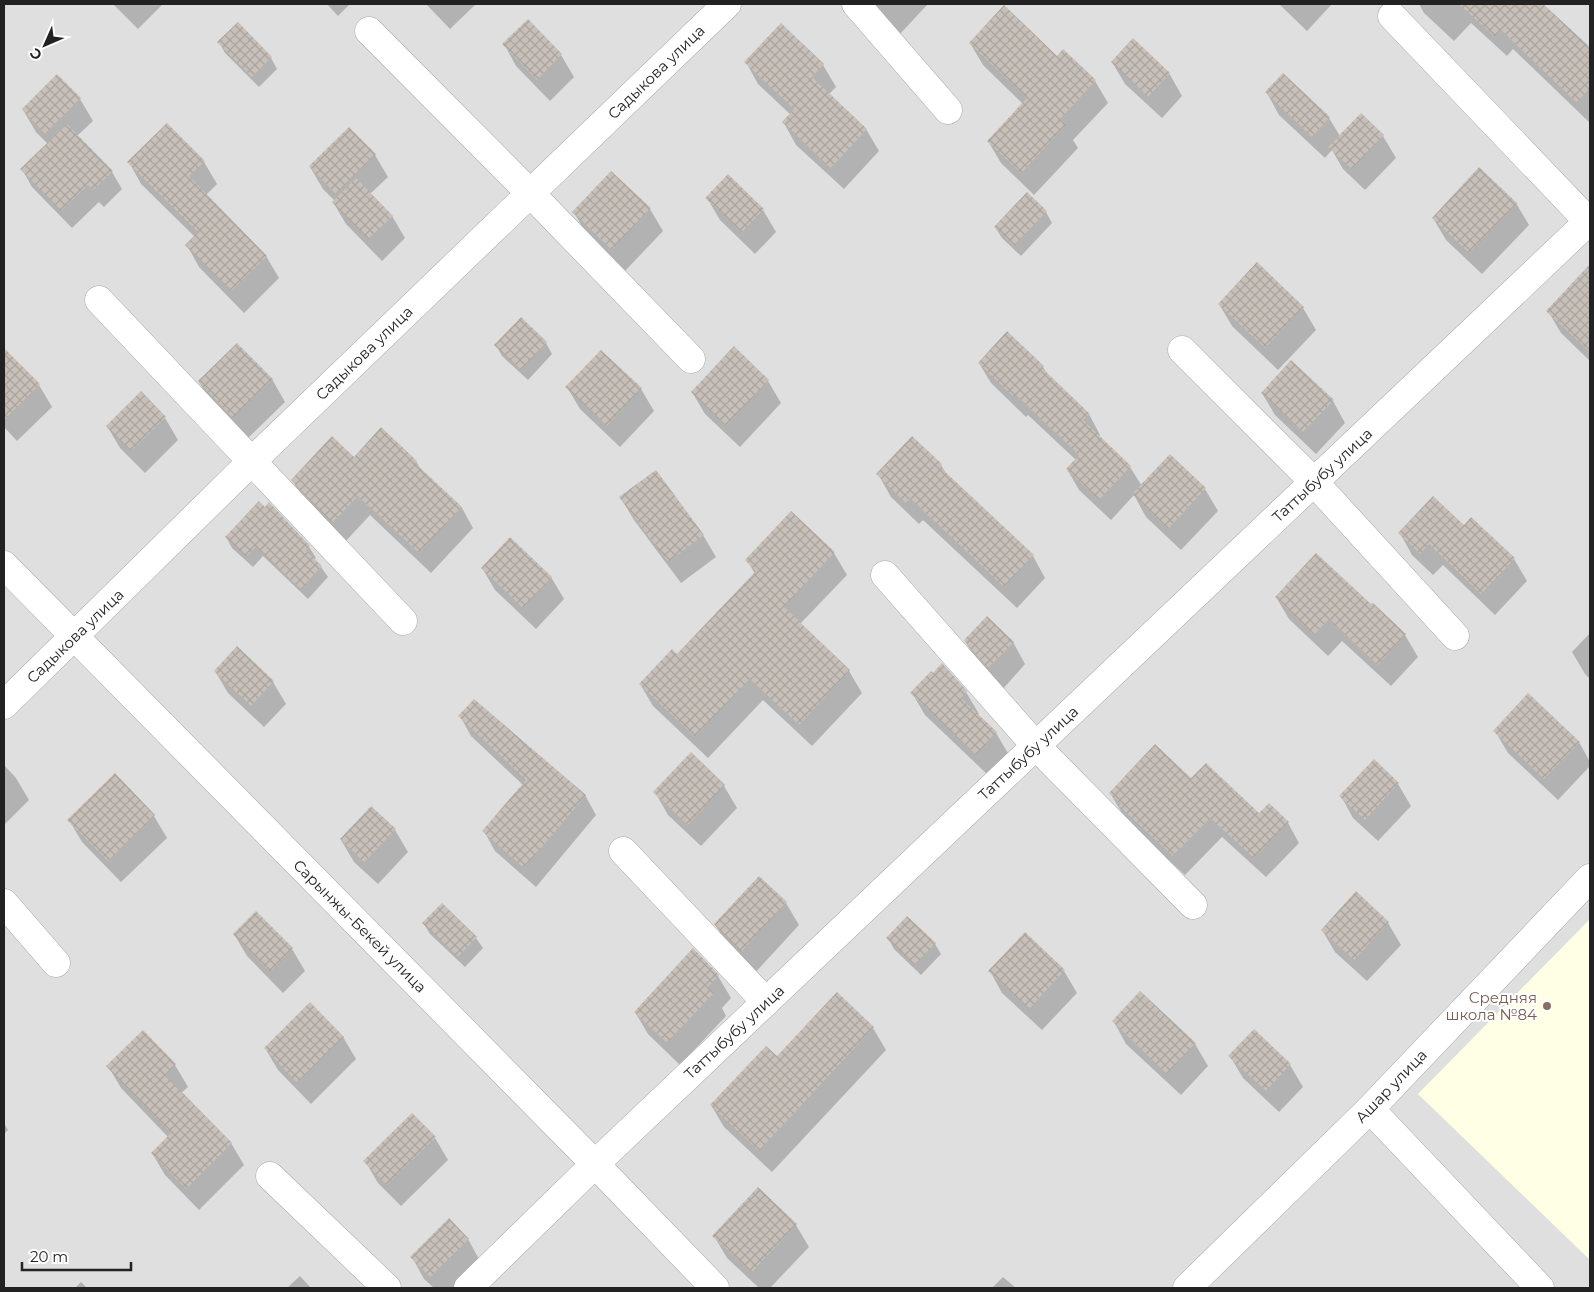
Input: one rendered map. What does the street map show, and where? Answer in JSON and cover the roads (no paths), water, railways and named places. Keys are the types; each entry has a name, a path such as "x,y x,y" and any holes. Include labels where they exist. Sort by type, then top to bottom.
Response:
{"street":[{"name":"Садыкова улица","path":"4,705 252,461 727,4"},
{"path":"856,4 948,110"},
{"path":"1392,16 1590,221"},
{"path":"369,31 691,359"},
{"name":"Таттыбубу улица","path":"468,1288 595,1164 1590,221"},
{"path":"99,300 403,621"},
{"path":"1182,350 1314,482 1456,636"},
{"name":"Сарынжы-Бекей улица","path":"4,565 715,1288"},
{"path":"885,575 1036,746 1193,905"},
{"path":"623,851 766,1002"},
{"name":"Ашар улица","path":"1187,1288 1370,1109 1590,878"},
{"path":"4,904 56,963"},
{"path":"1370,1109 1540,1288"},
{"path":"270,1176 387,1288"}],"place":[{"name":"Средняя школа №84","path":"1547,1006"}]}
